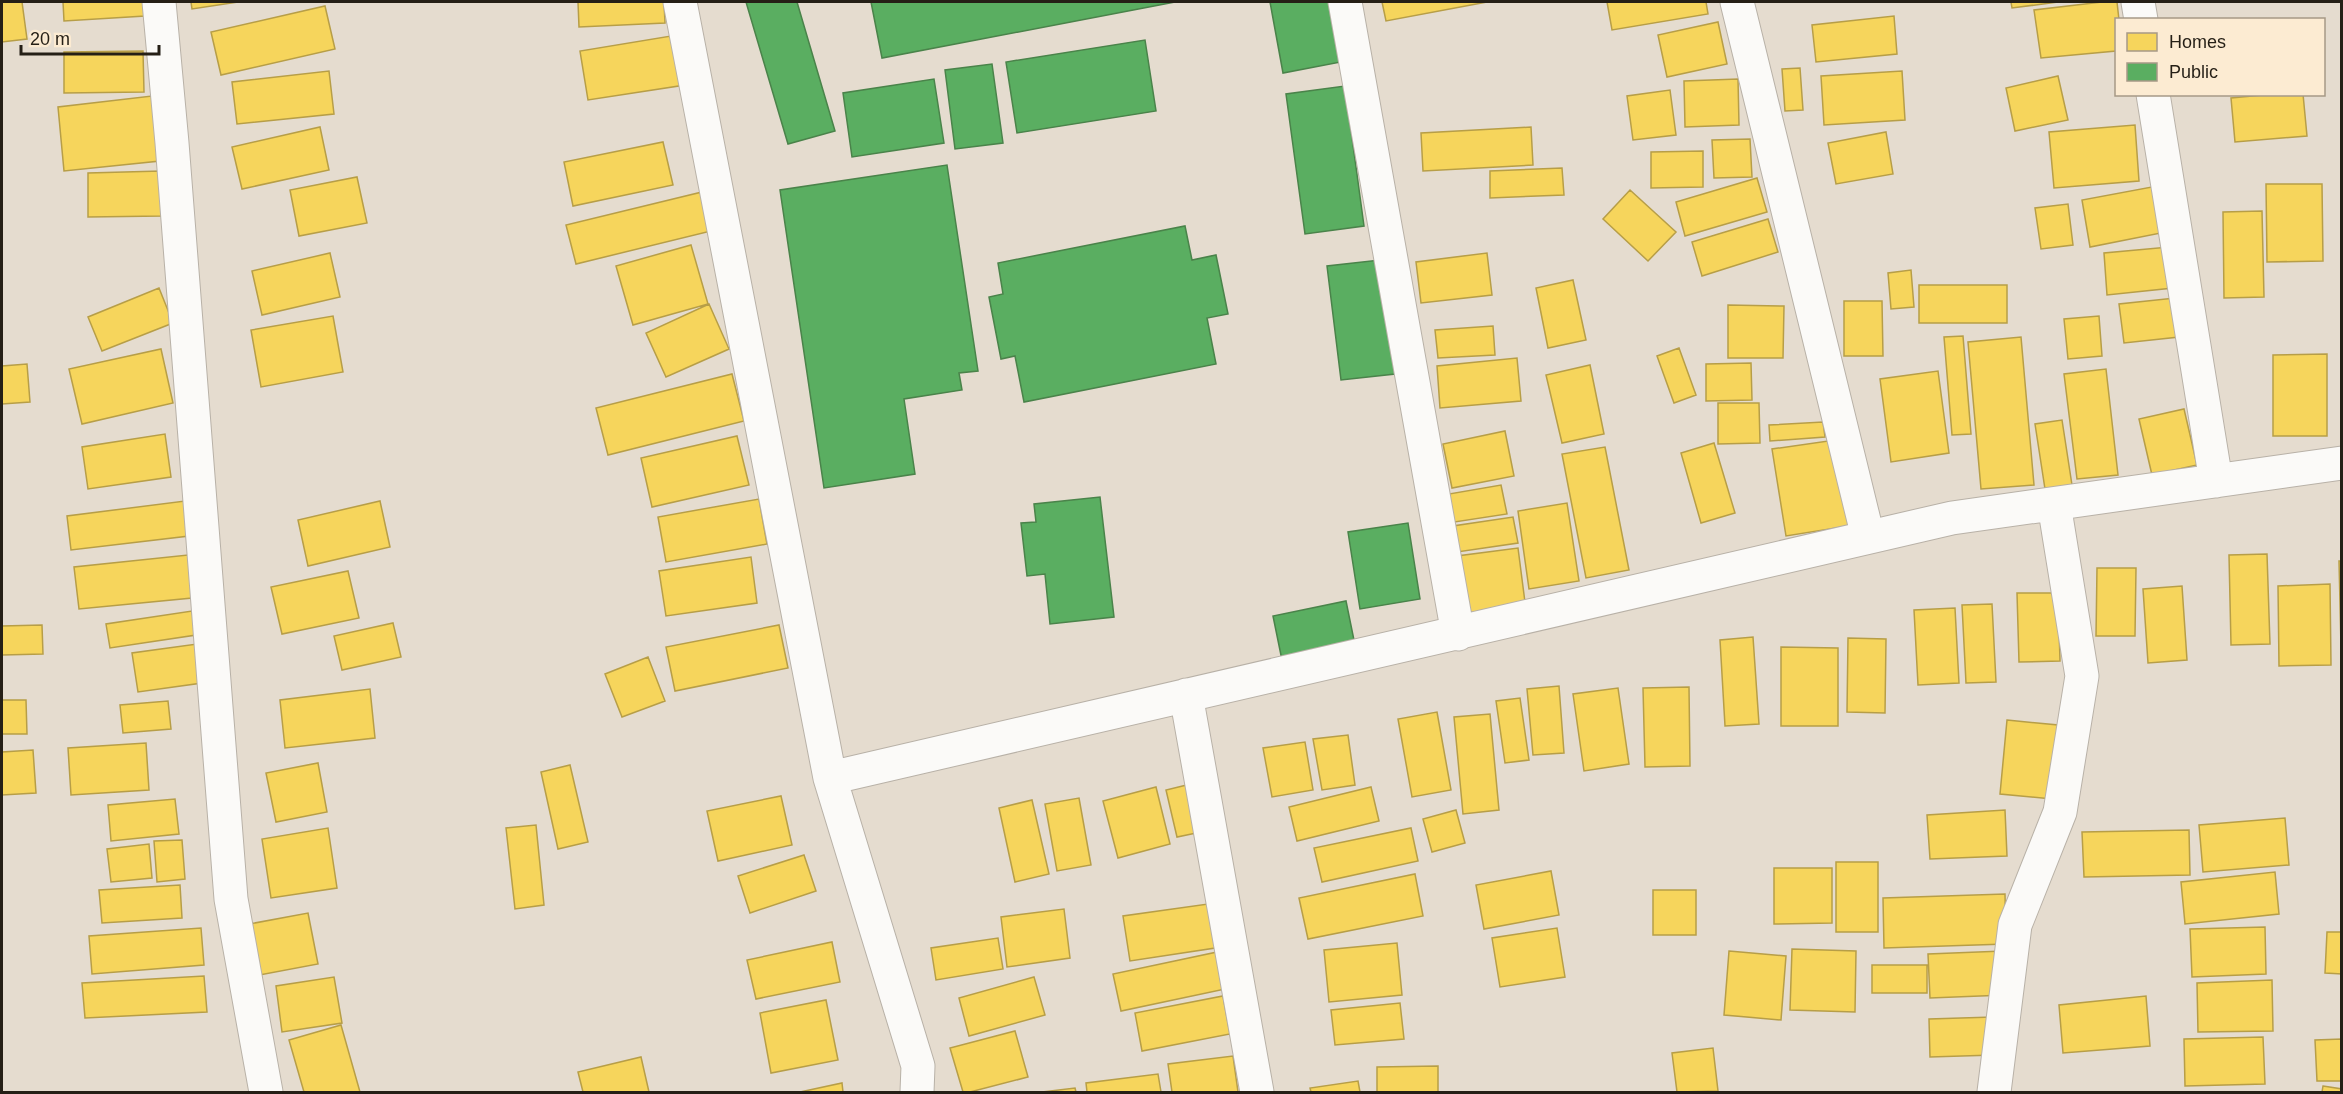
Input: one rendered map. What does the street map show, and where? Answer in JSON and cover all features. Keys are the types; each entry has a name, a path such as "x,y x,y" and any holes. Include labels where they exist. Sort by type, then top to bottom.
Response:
{"street":[{"path":"159,2 231,899 266,1092"},
{"path":"680,2 830,778 918,1066 917,1092"},
{"path":"1345,2 1458,634"},
{"path":"1737,2 1868,537"},
{"path":"2138,2 2141,18"},
{"path":"2153,96 2216,481"},
{"path":"830,778 1952,518 2342,463"},
{"path":"1994,1092 2015,925 2060,812 2082,676 2055,504"},
{"path":"1186,695 1257,1092"}],"building: Homes":[{"path":"2,2 22,2 27,39 2,42"},
{"path":"63,2 144,2 145,16 64,21"},
{"path":"191,2 238,2 192,9"},
{"path":"578,2 664,2 665,23 579,27"},
{"path":"1382,2 1487,2 1386,21"},
{"path":"1607,2 1706,2 1708,14 1612,30"},
{"path":"2011,2 2058,2 2012,8"},
{"path":"2117,2 2119,18 2115,18 2115,51 2041,58 2034,10"},
{"path":"325,6 335,49 221,75 211,32"},
{"path":"1894,16 1897,54 1816,62 1812,25"},
{"path":"1718,22 1727,64 1667,77 1658,35"},
{"path":"677,35 685,85 588,100 580,51"},
{"path":"143,51 144,92 64,93 64,52"},
{"path":"1800,68 1803,110 1785,111 1782,69"},
{"path":"329,71 334,114 237,124 232,82"},
{"path":"1902,71 1905,120 1824,125 1821,76"},
{"path":"2058,76 2068,120 2015,131 2006,88"},
{"path":"1738,79 1739,125 1685,127 1684,81"},
{"path":"1670,90 1676,135 1633,140 1627,96"},
{"path":"152,96 160,161 64,171 58,107"},
{"path":"2303,96 2307,136 2235,142 2231,98"},
{"path":"2135,125 2139,181 2054,188 2049,132"},
{"path":"320,127 329,170 242,189 232,147"},
{"path":"1531,127 1533,165 1423,171 1421,133"},
{"path":"1886,132 1893,174 1836,184 1828,143"},
{"path":"1750,139 1752,177 1714,178 1712,140"},
{"path":"663,142 673,185 573,206 564,162"},
{"path":"1703,151 1703,187 1651,188 1651,152"},
{"path":"1562,168 1564,195 1490,198 1490,171"},
{"path":"161,171 162,216 88,217 88,173"},
{"path":"357,177 367,223 299,236 290,190"},
{"path":"1757,178 1767,212 1685,236 1676,202"},
{"path":"2266,184 2322,184 2323,261 2267,262"},
{"path":"2157,186 2166,232 2090,247 2082,200"},
{"path":"1630,190 1676,232 1648,261 1603,219"},
{"path":"702,192 711,231 576,264 566,225"},
{"path":"2068,204 2073,245 2041,249 2035,208"},
{"path":"2262,211 2264,297 2224,298 2223,212"},
{"path":"1768,219 1778,252 1702,276 1692,242"},
{"path":"691,245 708,304 633,325 616,266"},
{"path":"2169,247 2173,288 2107,295 2104,253"},
{"path":"330,253 340,297 262,315 252,271"},
{"path":"1487,253 1492,295 1421,303 1416,262"},
{"path":"1911,270 1914,307 1891,309 1888,273"},
{"path":"1573,280 1586,340 1548,348 1536,288"},
{"path":"1919,285 2007,285 2007,323 1919,323"},
{"path":"159,288 173,323 102,351 88,317"},
{"path":"2175,298 2179,337 2124,343 2119,304"},
{"path":"1844,301 1882,301 1883,356 1844,356"},
{"path":"709,304 729,349 666,377 646,333"},
{"path":"1728,305 1784,306 1783,358 1728,358"},
{"path":"333,316 343,372 261,387 251,330"},
{"path":"2099,316 2102,356 2068,359 2064,319"},
{"path":"1493,326 1495,355 1438,358 1435,330"},
{"path":"1963,336 1971,434 1952,435 1944,337"},
{"path":"2021,337 2034,485 1981,489 1968,342"},
{"path":"1679,348 1696,395 1674,403 1657,356"},
{"path":"161,349 173,403 82,424 69,369"},
{"path":"2327,354 2327,436 2273,436 2273,355"},
{"path":"1517,358 1521,401 1440,408 1437,366"},
{"path":"1751,363 1752,400 1706,401 1706,364"},
{"path":"27,364 30,402 2,404 2,366"},
{"path":"1590,365 1604,434 1562,443 1546,375"},
{"path":"2106,369 2118,475 2077,479 2064,374"},
{"path":"1938,371 1949,453 1891,462 1880,379"},
{"path":"732,374 744,421 608,455 596,408"},
{"path":"1718,403 1759,403 1760,443 1718,444"},
{"path":"2184,409 2197,465 2152,475 2139,419"},
{"path":"2062,420 2072,485 2045,489 2035,424"},
{"path":"1823,422 1825,437 1770,441 1769,425"},
{"path":"1505,431 1514,476 1452,488 1443,444"},
{"path":"165,434 171,477 88,489 82,447"},
{"path":"737,436 749,485 652,507 641,458"},
{"path":"1842,439 1855,525 1786,536 1772,449"},
{"path":"1714,443 1735,513 1701,523 1681,453"},
{"path":"1605,447 1629,570 1586,578 1562,454"},
{"path":"1501,485 1507,514 1448,523 1443,495"},
{"path":"759,499 767,544 666,562 658,517"},
{"path":"185,501 189,536 71,550 67,516"},
{"path":"380,501 390,547 308,566 298,520"},
{"path":"1567,503 1579,581 1529,589 1518,511"},
{"path":"1513,517 1518,543 1457,552 1453,526"},
{"path":"1518,548 1526,610 1466,618 1457,556"},
{"path":"2267,554 2270,644 2231,645 2229,555"},
{"path":"188,555 192,598 79,609 74,567"},
{"path":"751,557 757,603 666,616 659,571"},
{"path":"2339,561 2342,561 2342,647 2341,647"},
{"path":"2097,568 2136,568 2135,636 2096,636"},
{"path":"348,571 359,618 282,634 271,587"},
{"path":"2330,584 2331,665 2279,666 2278,586"},
{"path":"2182,586 2187,660 2148,663 2143,589"},
{"path":"2017,593 2058,593 2060,661 2019,662"},
{"path":"1992,604 1996,682 1966,683 1962,605"},
{"path":"1955,608 1959,683 1918,685 1914,610"},
{"path":"192,611 196,635 110,648 106,624"},
{"path":"393,623 401,657 342,670 334,636"},
{"path":"42,625 43,654 2,655 2,626"},
{"path":"779,625 788,668 675,691 666,647"},
{"path":"1753,637 1759,724 1725,726 1720,640"},
{"path":"1848,638 1886,639 1885,713 1847,712"},
{"path":"197,644 202,683 138,692 132,653"},
{"path":"1781,647 1838,648 1838,726 1781,726"},
{"path":"648,657 665,701 622,717 605,674"},
{"path":"1559,686 1564,753 1533,755 1527,689"},
{"path":"1689,687 1690,766 1645,767 1643,688"},
{"path":"1618,688 1629,764 1584,771 1573,694"},
{"path":"370,689 375,738 285,748 280,700"},
{"path":"1520,698 1529,760 1505,763 1496,701"},
{"path":"2,700 26,700 27,734 2,734"},
{"path":"168,701 171,729 123,733 120,705"},
{"path":"1437,712 1451,790 1412,797 1398,719"},
{"path":"1490,714 1499,810 1463,814 1454,717"},
{"path":"2007,720 2058,725 2052,799 2000,794"},
{"path":"1348,735 1355,785 1322,790 1313,739"},
{"path":"1305,742 1313,790 1272,797 1263,748"},
{"path":"146,743 149,790 71,795 68,748"},
{"path":"33,750 36,793 2,795 2,752"},
{"path":"318,763 327,812 276,822 266,773"},
{"path":"570,765 588,842 558,849 541,772"},
{"path":"1195,783 1206,831 1177,837 1166,790"},
{"path":"1156,787 1170,844 1118,858 1103,801"},
{"path":"1371,787 1379,821 1297,841 1289,807"},
{"path":"781,796 792,845 718,861 707,811"},
{"path":"1079,798 1091,865 1057,871 1045,804"},
{"path":"175,799 179,834 111,841 108,805"},
{"path":"1032,800 1049,874 1015,882 999,808"},
{"path":"1456,810 1465,843 1432,852 1423,819"},
{"path":"2005,810 2007,856 1930,859 1927,815"},
{"path":"2285,818 2289,865 2203,872 2199,825"},
{"path":"536,825 544,905 515,909 506,828"},
{"path":"328,828 337,888 271,898 262,839"},
{"path":"1411,828 1418,861 1322,882 1314,848"},
{"path":"2189,830 2190,875 2084,877 2082,832"},
{"path":"182,840 185,879 157,882 154,841"},
{"path":"149,844 152,878 111,882 107,849"},
{"path":"804,855 816,891 750,913 738,876"},
{"path":"1836,862 1878,862 1878,932 1836,932"},
{"path":"1774,868 1832,868 1832,923 1774,924"},
{"path":"1551,871 1559,915 1484,929 1476,885"},
{"path":"2275,872 2279,914 2185,924 2181,882"},
{"path":"1415,874 1423,916 1308,939 1299,898"},
{"path":"180,885 182,918 102,923 99,890"},
{"path":"1653,890 1696,890 1696,935 1653,935"},
{"path":"2005,894 2006,944 1884,948 1883,898"},
{"path":"1208,904 1215,948 1130,961 1123,916"},
{"path":"1064,909 1070,958 1007,967 1001,917"},
{"path":"308,913 318,964 254,976 244,925"},
{"path":"2265,927 2266,974 2192,977 2190,929"},
{"path":"201,928 204,965 92,974 89,936"},
{"path":"1557,928 1565,977 1500,987 1492,938"},
{"path":"2327,932 2342,932 2342,974 2325,973"},
{"path":"998,938 1003,969 936,980 931,948"},
{"path":"832,942 840,982 756,999 747,960"},
{"path":"1397,943 1402,995 1329,1002 1324,950"},
{"path":"1792,949 1856,951 1855,1012 1790,1010"},
{"path":"1222,951 1230,988 1121,1011 1113,974"},
{"path":"1729,951 1786,956 1781,1020 1724,1015"},
{"path":"2003,951 2005,995 1930,998 1928,954"},
{"path":"1872,965 1927,965 1927,993 1872,993"},
{"path":"204,976 207,1012 85,1018 82,983"},
{"path":"334,977 342,1023 282,1032 276,986"},
{"path":"1034,977 1045,1015 969,1036 959,998"},
{"path":"2272,980 2273,1031 2198,1032 2197,983"},
{"path":"1223,996 1230,1034 1142,1051 1135,1013"},
{"path":"2146,996 2150,1046 2063,1053 2059,1005"},
{"path":"826,1000 838,1060 771,1073 760,1013"},
{"path":"1400,1003 1404,1039 1335,1045 1331,1010"},
{"path":"1993,1017 1994,1055 1930,1057 1929,1019"},
{"path":"341,1025 360,1092 304,1092 289,1040"},
{"path":"1015,1031 1028,1077 963,1092 950,1048"},
{"path":"2263,1037 2265,1084 2185,1086 2184,1039"},
{"path":"2342,1039 2342,1081 2317,1081 2315,1040"},
{"path":"1713,1048 1718,1091 1677,1092 1672,1053"},
{"path":"1233,1056 1238,1092 1172,1092 1168,1064"},
{"path":"641,1057 649,1092 583,1092 578,1072"},
{"path":"1438,1066 1438,1092 1377,1092 1377,1067"},
{"path":"1158,1074 1161,1092 1087,1092 1086,1083"},
{"path":"1358,1081 1360,1092 1311,1092 1310,1088"},
{"path":"842,1083 843,1092 800,1092"},
{"path":"2323,1086 2342,1089 2342,1092 2322,1092"},
{"path":"1075,1088 1076,1092 1042,1092"}],"building: Public":[{"path":"746,2 797,2 835,131 788,144"},
{"path":"871,2 1175,2 882,58"},
{"path":"1270,2 1335,2 1346,61 1283,73"},
{"path":"1145,40 1156,111 1017,133 1006,62"},
{"path":"992,64 1003,143 955,149 945,70"},
{"path":"934,79 944,143 852,157 843,93"},
{"path":"1345,86 1364,226 1305,234 1286,94"},
{"path":"947,165 978,371 959,373 962,390 904,399 915,474 824,488 780,190"},
{"path":"1185,226 1192,260 1216,255 1228,314 1207,318 1216,364 1024,402 1015,356 1001,359 989,297 1003,294 998,263"},
{"path":"1380,260 1395,374 1341,380 1327,266"},
{"path":"1100,497 1114,617 1050,624 1045,574 1027,576 1021,523 1036,522 1034,504"},
{"path":"1408,523 1420,599 1360,609 1348,532"},
{"path":"1346,601 1356,650 1283,665 1273,616"}]}
